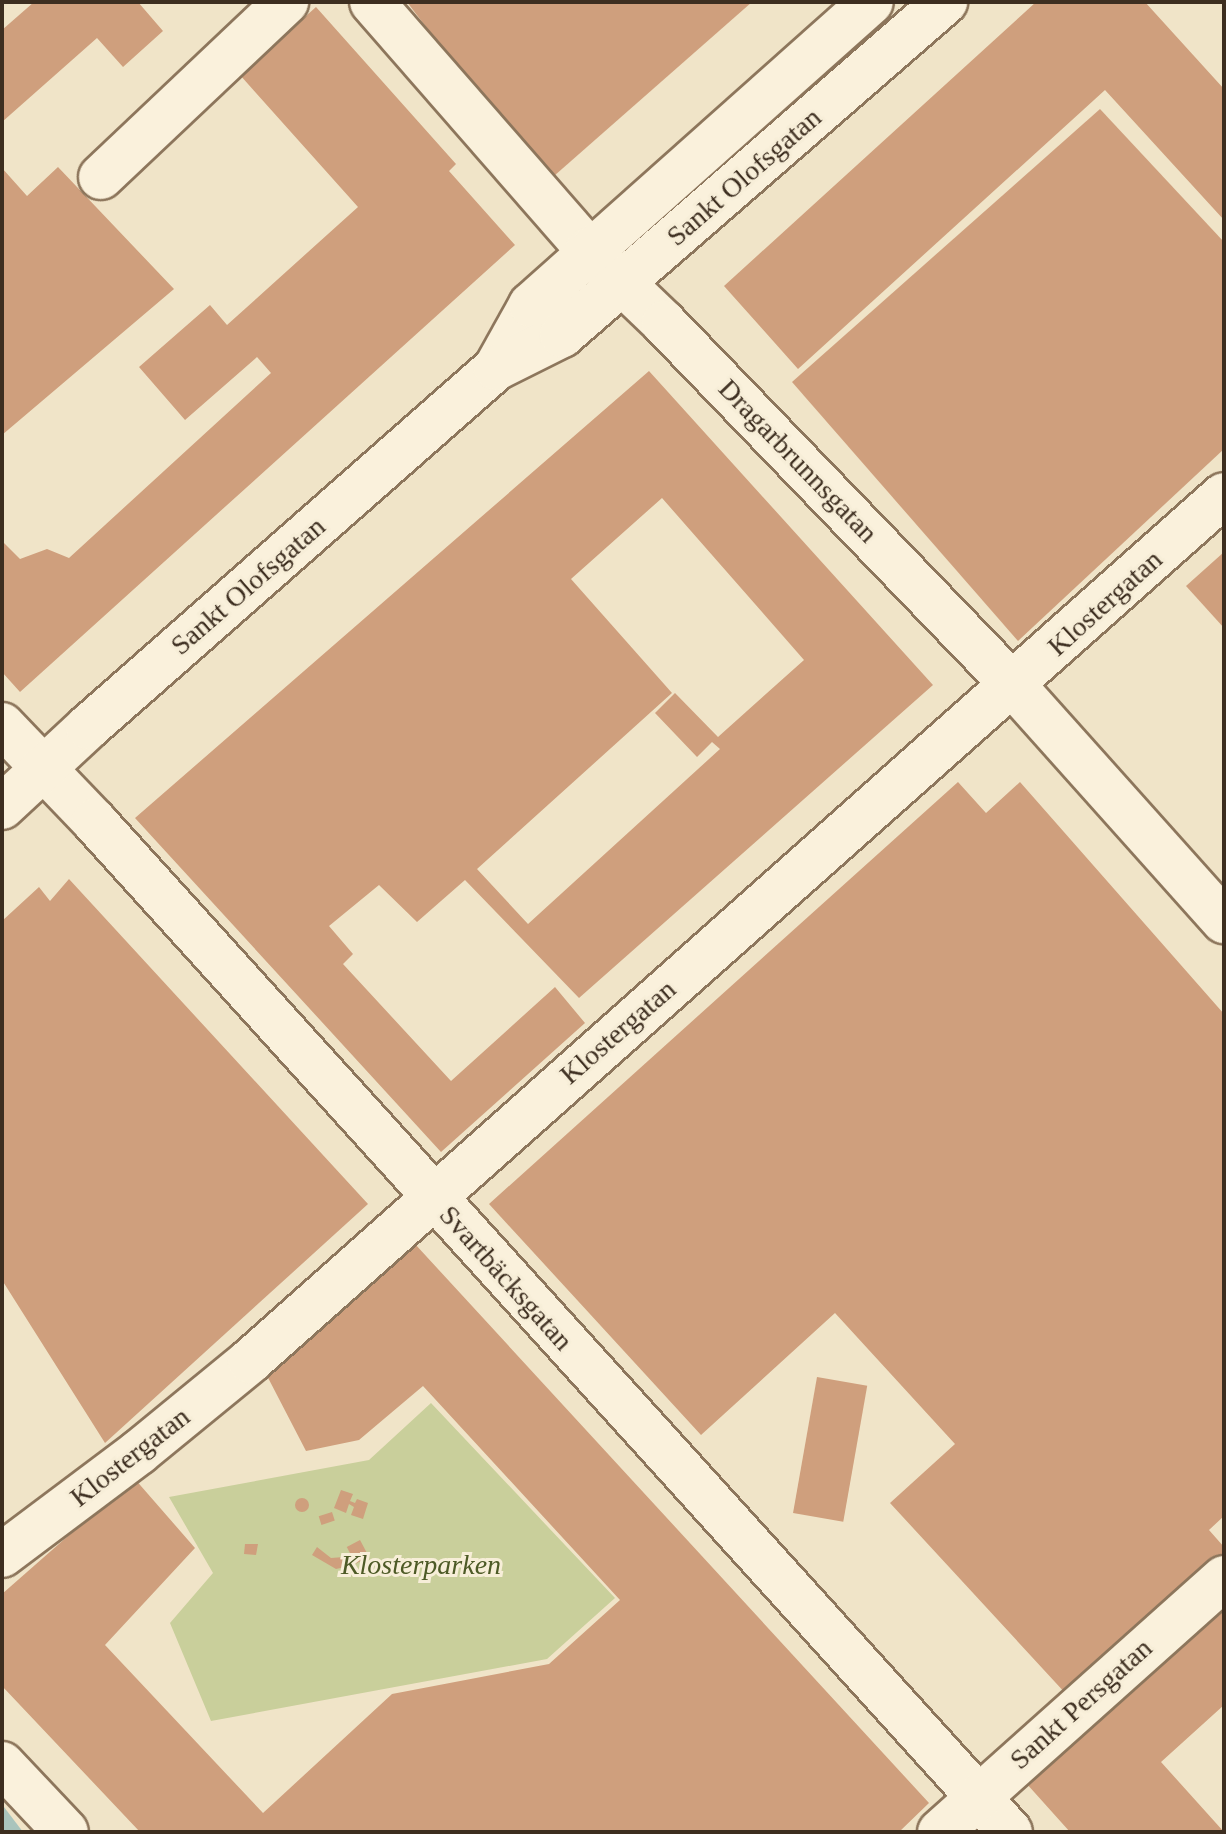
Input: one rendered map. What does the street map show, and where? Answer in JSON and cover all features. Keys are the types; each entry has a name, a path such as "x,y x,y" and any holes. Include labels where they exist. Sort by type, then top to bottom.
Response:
{"street":[{"path":"101,177 286,2"},
{"name":"Dragarbrunnsgatan","path":"372,2 588,250 623,281 1013,685 1224,921"},
{"name":"Sankt Olofsgatan","path":"496,368 531,305 588,250 871,2"},
{"name":"Sankt Olofsgatan","path":"2,807 496,368 562,335 945,2"},
{"name":"Klostergatan","path":"2,1555 139,1452 250,1361 431,1196 1013,685 1224,495"},
{"name":"Svartbäcksgatan","path":"2,725 1010,1832"},
{"name":"Sankt Persgatan","path":"940,1832 1224,1578"},
{"path":"2,1764 66,1832"}],"green space":[{"name":"Klosterparken","path":"431,1403 615,1598 547,1659 211,1721 170,1623 213,1573 169,1497 369,1460"}],"water":[{"path":"2,1805 4,1807 23,1832 2,1832"}],"building":[{"path":"34,2 138,2 163,31 123,67 97,38 2,122 2,30"},
{"path":"407,2 752,2 554,176 439,44"},
{"path":"1036,2 1145,2 1224,89 1224,220 1105,90 798,369 724,286"},
{"path":"316,7 456,164 449,171 515,245 20,692 2,672 2,541 20,559 47,549 69,558 271,373 257,357 185,420 139,367 210,305 227,325 358,207 240,75"},
{"path":"1100,109 1224,242 1224,449 1018,641 792,382"},
{"path":"58,167 174,289 2,435 2,168 27,196"},
{"path":"649,371 933,685 579,998 465,880 417,922 379,885 329,926 353,954 343,964 451,1081 555,987 585,1023 441,1152 135,818","holes":["662,498 804,660 718,737 675,693 655,713 697,757 712,742 720,749 528,924 477,869 672,693 571,579"]},
{"path":"1224,552 1224,628 1186,586"},
{"path":"958,782 986,813 1020,782 1224,1014 1224,1516 1209,1530 1224,1547 1224,1555 1067,1695 890,1503 955,1444 835,1313 701,1435 489,1204"},
{"path":"69,879 368,1204 105,1443 2,1280 2,921 39,887 50,901"},
{"path":"415,1244 929,1803 899,1832 140,1832 2,1686 2,1594 134,1478 195,1548 105,1645 263,1813 392,1694 549,1664 620,1600 423,1386 359,1440 306,1451 264,1370"},
{"path":"817,1377 867,1386 843,1522 793,1513"},
{"path":"341,1490 353,1494 350,1501 355,1503 357,1499 368,1503 363,1519 351,1515 354,1507 349,1504 346,1513 334,1508"},
{"path":"302,1498 309,1505 302,1512 295,1505"},
{"path":"332,1512 335,1521 321,1525 319,1516"},
{"path":"360,1540 369,1557 356,1564 347,1547"},
{"path":"245,1544 258,1544 256,1555 244,1554"},
{"path":"317,1547 331,1558 344,1557 345,1567 336,1569 312,1555"},
{"path":"1224,1606 1224,1705 1161,1762 1224,1832 1070,1832 1026,1783"}]}
